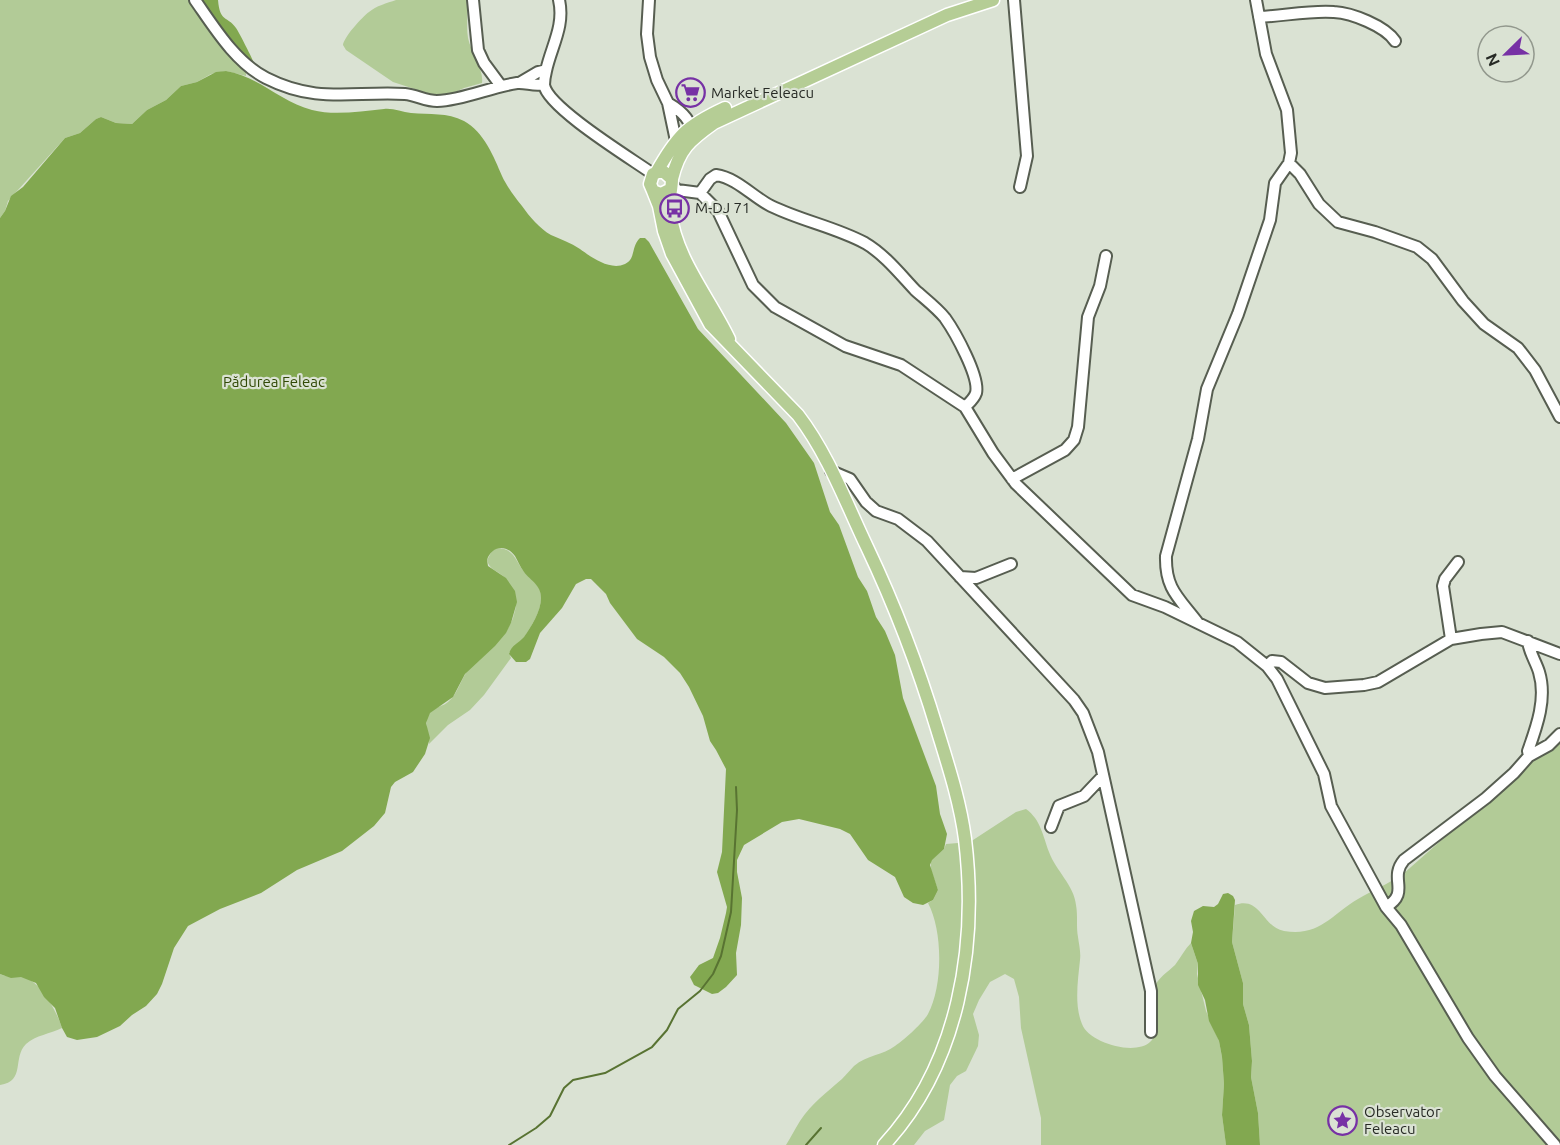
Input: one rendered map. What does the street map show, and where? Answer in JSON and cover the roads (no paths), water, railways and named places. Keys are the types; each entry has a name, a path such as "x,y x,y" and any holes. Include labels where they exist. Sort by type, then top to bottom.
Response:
{"main road":[{"path":"884,1145 921,1097 952,1022 960,993 968,922 967,870 960,810 925,690 893,602 831,471 809,429 798,415 710,324 682,276 668,242 659,206 650,184 676,141 692,125 970,0"},
{"path":"732,345 694,277 681,249 670,215 671,185 680,154 692,139 714,123 947,15 993,0"},
{"path":"654,174 664,172 671,185"},
{"path":"653,191 661,194 671,185"}],"street":[{"path":"195,0 242,60 264,77 294,90 320,95 407,94 434,101 457,98 521,82 546,70"},
{"path":"473,0 478,50 484,63 501,86"},
{"path":"559,0 561,7 559,32 546,70 544,84 553,100 569,114 654,174"},
{"path":"649,0 647,34 650,57 657,80 668,103 676,141"},
{"path":"1014,0 1027,156 1020,187"},
{"path":"1200,626 1170,586 1165,573 1166,556 1198,439 1207,389 1238,314 1270,220 1275,183 1281,171 1289,163 1291,153 1287,110 1266,54 1256,0"},
{"path":"1259,17 1335,11 1378,26 1390,34 1395,41"},
{"path":"521,82 540,86 544,84"},
{"path":"668,103 677,108 692,125 692,139"},
{"path":"1289,163 1300,174 1319,204 1338,222 1375,232 1417,248 1432,259 1463,301 1484,324 1518,348 1535,370 1560,417"},
{"path":"700,193 710,179 716,175 723,176 731,179 758,199 789,215 843,233 867,244 945,319 975,375 976,396 965,407"},
{"path":"671,185 677,190 700,193 718,210 753,285 775,307 845,346 901,365 965,407 1012,479 1132,595 1237,642 1267,666 1278,679 1324,774 1331,806 1386,907 1401,925 1468,1038 1495,1076 1555,1145"},
{"path":"1012,479 1065,450 1074,440 1078,427 1088,317 1100,286 1107,256"},
{"path":"831,471 850,479 866,502 876,511 898,519 927,541 1074,700 1083,713 1091,731 1103,776 1151,991 1151,1032"},
{"path":"1451,639 1443,586 1445,579 1458,562"},
{"path":"960,577 976,578 1011,564"},
{"path":"1267,666 1272,661 1281,662 1314,686 1325,688 1364,685 1390,676 1451,639 1502,632 1560,654"},
{"path":"1528,641 1540,673 1542,689 1541,706 1528,751 1529,756"},
{"path":"1386,907 1395,902 1399,894 1397,872 1404,860 1486,798 1529,756 1549,745 1560,735"},
{"path":"1051,827 1059,807 1084,796 1103,776"}],"waterway":[{"path":"509,1145 550,1116 564,1088 573,1080 605,1073 652,1047 667,1030 678,1009 700,991 713,974 721,956 731,912 737,810 736,787"},
{"path":"806,1145 821,1128"}],"place":[{"name":"Market Feleacu","path":"690,93"},
{"name":"M-DJ 71","path":"674,208"},
{"name":"Observator Feleacu","path":"1343,1121"}],"park label":[{"name":"Pădurea Feleac","path":"274,382"}]}
